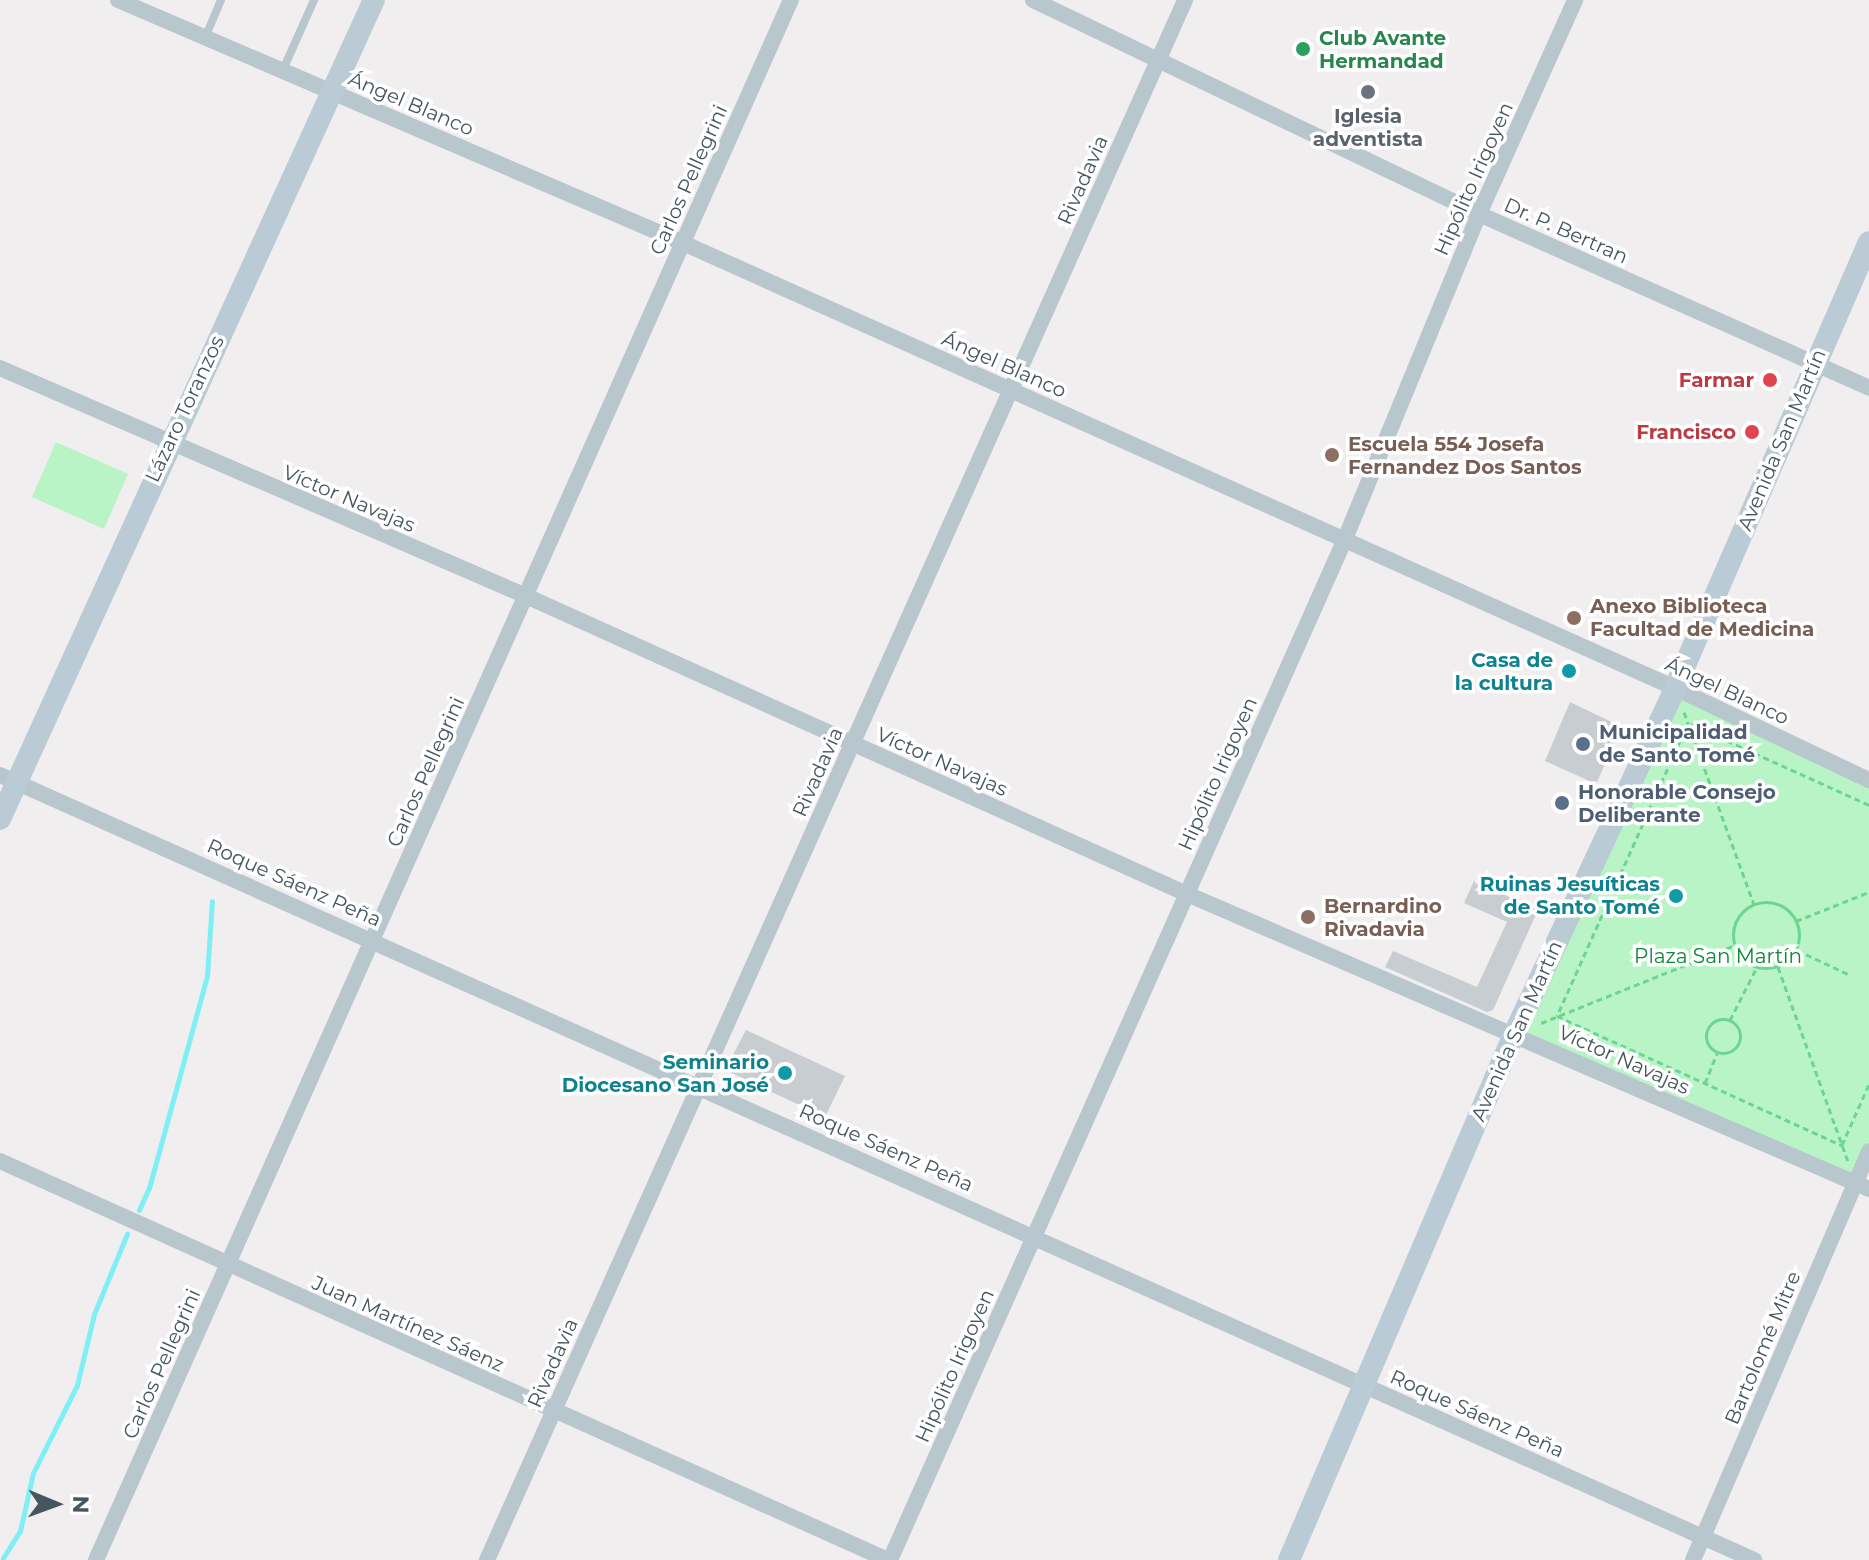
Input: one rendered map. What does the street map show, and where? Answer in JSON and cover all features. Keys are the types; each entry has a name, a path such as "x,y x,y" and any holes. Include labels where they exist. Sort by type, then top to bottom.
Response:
{"main road":[{"name":"Lázaro Toranzos","path":"0,819 8,778 334,93 374,0"},
{"name":"Avenida San Martín","path":"1289,1560 1514,1034 1675,688 1869,242"}],"street":[{"name":"Ángel Blanco","path":"118,0 683,243 1675,688 1869,780"},
{"name":"Carlos Pellegrini","path":"96,1560 791,0"},
{"name":"Dr. P. Bertran","path":"1033,0 1479,214 1869,388"},
{"name":"Rivadavia","path":"487,1560 1185,0"},
{"name":"Hipólito Irigoyen","path":"889,1560 1345,539 1479,214 1575,0"},
{"name":"Víctor Navajas","path":"0,368 526,596 1187,894 1862,1186"},
{"name":"Roque Sáenz Peña","path":"8,778 1754,1560"},
{"name":"Bartolomé Mitre","path":"1693,1560 1862,1186 1869,1151"},
{"name":"Juan Martínez Sáenz","path":"0,1161 889,1560"}],"lane":[{"path":"205,39 221,0"},
{"path":"282,72 314,0"}],"path":[{"path":"1675,688 1754,904"},
{"path":"1688,723 1869,805"},
{"path":"1557,1016 1688,723"},
{"path":"1796,921 1869,892"},
{"path":"1754,904 1778,904 1796,921 1799,939 1796,949 1778,967 1757,967 1740,955 1735,945 1734,926 1745,909 1754,904"},
{"path":"1514,1034 1735,945"},
{"path":"1796,949 1848,974"},
{"path":"1730,1020 1757,967"},
{"path":"1778,967 1842,1145 1862,1186"},
{"path":"1557,1016 1842,1145"},
{"path":"1719,1019 1730,1020 1739,1028 1740,1040 1734,1050 1717,1053 1706,1041 1707,1030 1719,1019"},
{"path":"1705,1083 1717,1053"},
{"path":"1842,1145 1869,1084"}],"green space":[{"path":"56,442 128,474 104,529 32,497"},
{"name":"Plaza San Martín","path":"1675,688 1869,780 1869,1151 1856,1183 1514,1034"}],"building":[{"name":"Municipalidad de Santo Tomé","path":"1570,702 1622,727 1596,784 1545,761"},
{"path":"1474,881 1538,910 1493,1010 1487,1012 1385,967 1393,951 1477,987 1507,922 1464,903"},
{"name":"Seminario Diocesano San José","path":"746,1030 845,1076 825,1117 725,1070"}],"waterway":[{"path":"139,1210 149,1188 207,976 212,901"},
{"path":"3,1558 20,1531 33,1473 77,1385 94,1314 127,1234"}],"place":[{"name":"Club Avante Hermandad","path":"1303,49"},
{"name":"Iglesia adventista","path":"1368,92"},
{"name":"Farmar","path":"1770,380"},
{"name":"Francisco","path":"1752,432"},
{"name":"Escuela 554 Josefa Fernandez Dos Santos","path":"1332,455"},
{"name":"Anexo Biblioteca Facultad de Medicina","path":"1574,618"},
{"name":"Casa de la cultura","path":"1569,671"},
{"name":"Municipalidad de Santo Tomé","path":"1583,744"},
{"name":"Honorable Consejo Deliberante","path":"1562,803"},
{"name":"Ruinas Jesuíticas de Santo Tomé","path":"1676,896"},
{"name":"Bernardino Rivadavia","path":"1308,917"},
{"name":"Seminario Diocesano San José","path":"785,1073"}]}
